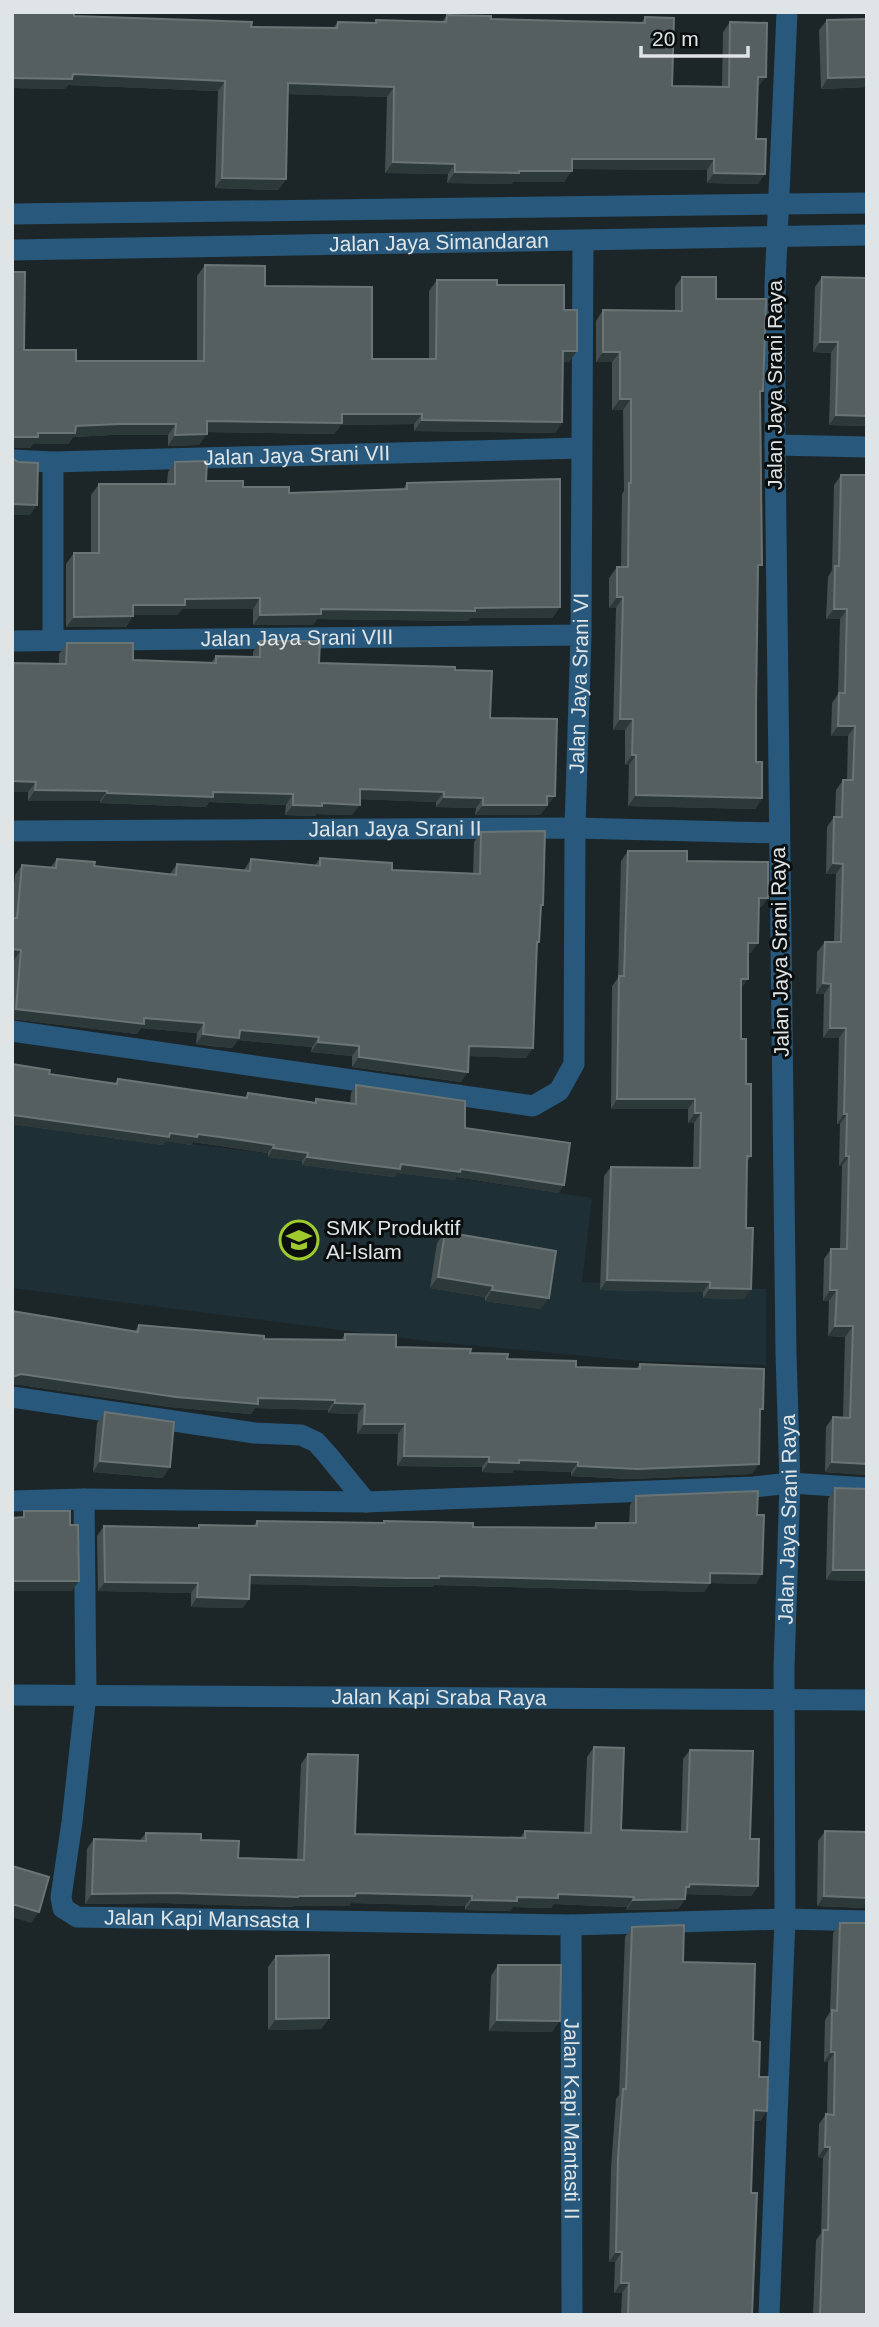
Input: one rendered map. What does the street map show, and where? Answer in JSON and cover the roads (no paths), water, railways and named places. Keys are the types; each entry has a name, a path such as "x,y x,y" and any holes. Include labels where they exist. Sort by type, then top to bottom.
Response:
{"street":[{"name":"Jalan Jaya Srani Raya","path":"769,2315 785,1919 783,1700 790,1483 778,833 775,445 777,236 781,202 788,12"},
{"name":"Jalan Jaya Simandaran","path":"12,214 867,202"},
{"name":"Jalan Jaya Simandaran","path":"12,250 867,235"},
{"name":"Jalan Jaya Srani VI","path":"12,1031 533,1106 559,1091 574,1064 575,828 581,635 583,241"},
{"path":"775,445 867,447"},
{"name":"Jalan Jaya Srani VII","path":"12,460 581,448"},
{"path":"53,461 53,640"},
{"name":"Jalan Jaya Srani VIII","path":"12,640 581,635"},
{"name":"Jalan Jaya Srani II","path":"12,831 575,828 778,833"},
{"path":"12,1397 255,1433 301,1435 316,1442 366,1502"},
{"path":"12,1501 84,1499 366,1502 754,1487 790,1483 867,1488"},
{"name":"Jalan Kapi Mansasta I","path":"84,1499 86,1694 61,1897 63,1908 77,1917 571,1925 785,1919 867,1921"},
{"name":"Jalan Kapi Sraba Raya","path":"12,1695 867,1700"},
{"name":"Jalan Kapi Mantasti II","path":"571,1925 572,2315"}],"place":[{"name":"SMK Produktif Al-Islam","path":"299,1240"}]}
